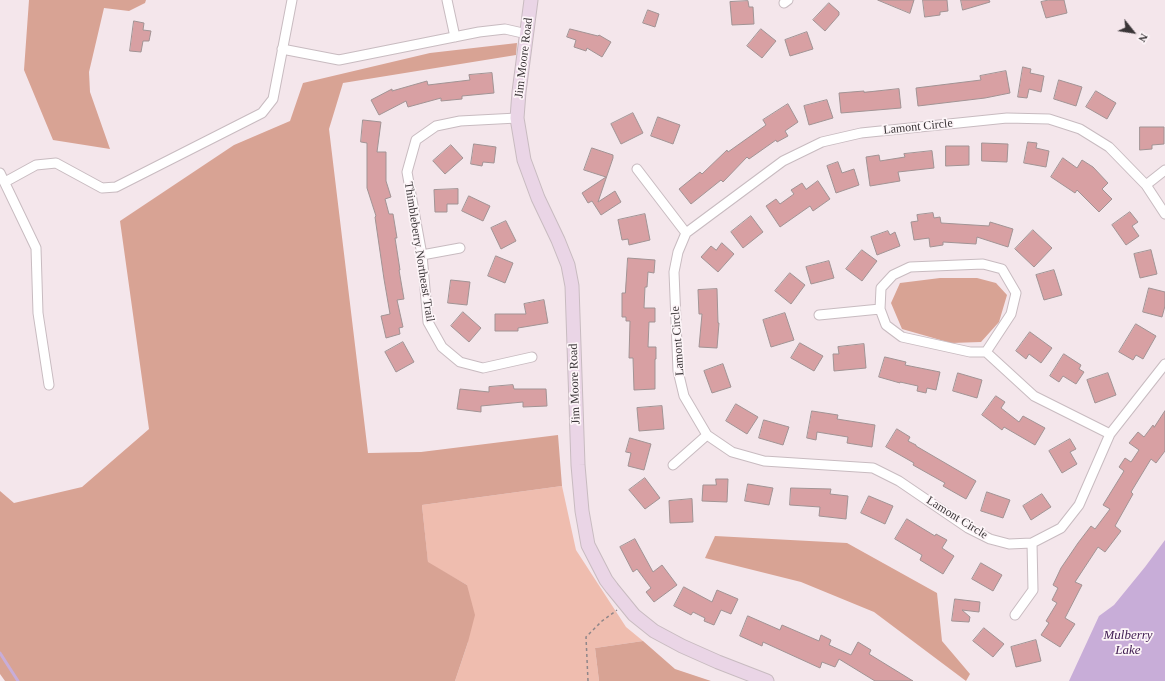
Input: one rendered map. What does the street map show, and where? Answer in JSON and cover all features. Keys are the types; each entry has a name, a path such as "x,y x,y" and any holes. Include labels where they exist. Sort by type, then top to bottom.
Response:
{"street":[{"path":"5,182 36,165 56,163 102,188 116,187 262,113 273,99 292,0"},
{"path":"448,0 455,37"},
{"name":"Jim Moore Road","path":"531,0 517,118 524,160 538,198 568,265 572,286 578,466 582,511 588,545 606,580 612,588 634,615 654,631 718,662 766,681"},
{"path":"282,49 338,60 479,32 505,29 526,34"},
{"name":"Thimbleberry Northeast Trail","path":"517,118 460,121 436,126 416,140 407,172 422,255 428,322 442,347 460,362 483,368 532,357"},
{"name":"Lamont Circle","path":"1165,214 1146,185 1109,147 1080,129 1049,119 1008,118 861,133 822,142 783,161 686,233 678,252 674,272 678,371 684,396 707,435 732,452 764,461 873,468 899,481 968,528 990,539 1009,544 1032,543 1062,528 1079,505 1110,434 1165,364"},
{"path":"637,169 686,233"},
{"path":"1146,185 1165,170"},
{"path":"0,173 36,248 38,313 49,385"},
{"path":"422,255 460,248"},
{"path":"986,352 1011,314 1016,293 1002,269 984,264 910,267 893,275 882,288 880,309 886,325 902,337 970,352 986,352 1034,396 1110,434"},
{"path":"819,315 880,309"},
{"path":"673,465 707,435"},
{"path":"1015,615 1033,590 1032,543"}],"path":[{"path":"588,681 586,637 602,621 625,604"}],"shaded area":[{"path":"29,0 146,0 145,3 129,11 104,8 89,72 90,92 110,149 53,140 24,70"},
{"path":"517,43 516,55 343,83 329,129 368,453 421,452 558,435 562,486 422,505 428,562 467,585 475,615 455,681 5,681 0,674 0,491 14,503 82,487 149,429 120,221 234,145 290,121 303,83 430,53"},
{"path":"940,278 977,278 996,283 1007,295 999,322 981,342 951,343 902,329 891,303 900,283"},
{"path":"562,486 576,550 626,627 643,641 595,648 599,681 455,681 468,642 467,585 428,563 422,505"},
{"path":"715,536 847,543 937,593 942,641 970,674 966,681 874,612 801,582 705,558"},
{"path":"643,641 675,669 711,681 599,681 595,648"}],"water":[{"name":"Mulberry Lake","path":"1165,540 1165,681 1069,681 1099,616 1114,605"}],"building":[{"path":"878,0 914,0 910,13"},
{"path":"923,0 947,0 948,11 940,12 940,15 925,17"},
{"path":"961,0 989,0 990,2 963,10"},
{"path":"1049,0 1064,0 1067,13 1046,18 1041,2"},
{"path":"748,1 749,7 753,7 754,24 732,25 730,2"},
{"path":"829,3 839,12 839,15 825,31 813,20"},
{"path":"648,10 659,14 655,27 643,23"},
{"path":"134,21 144,23 143,30 151,31 149,41 143,41 141,52 130,51"},
{"path":"570,29 599,35 611,42 602,57 587,48 586,51 574,47 576,40 567,37"},
{"path":"761,29 776,41 762,58 747,46"},
{"path":"807,32 813,49 790,56 785,40"},
{"path":"1023,67 1031,69 1030,73 1044,76 1041,92 1029,89 1027,98 1018,97"},
{"path":"1006,71 1010,93 985,98 918,106 916,88 981,80 980,76"},
{"path":"492,73 494,93 462,96 462,99 441,101 441,98 408,107 406,101 379,115 371,100 392,89 392,91 427,81 428,85 470,80 469,75"},
{"path":"1059,80 1082,87 1076,106 1054,99"},
{"path":"899,89 901,108 841,113 839,93"},
{"path":"1096,91 1116,103 1107,119 1086,107"},
{"path":"827,100 833,118 809,125 804,106"},
{"path":"788,104 798,122 785,131 788,136 777,142 776,140 749,159 747,157 723,182 721,180 691,204 679,189 700,172 702,174 727,150 728,152 766,125 763,120"},
{"path":"633,113 643,133 621,144 611,124"},
{"path":"658,117 680,125 673,144 651,136"},
{"path":"363,120 381,122 377,152 386,152 386,181 391,197 385,199 389,214 393,214 397,238 395,238 399,270 404,299 397,300 403,327 399,328 400,334 386,338 381,316 390,314 376,216 367,188 367,143 361,142"},
{"path":"1140,127 1164,127 1164,144 1152,145 1152,149 1140,150"},
{"path":"1028,142 1037,143 1036,148 1049,151 1046,167 1024,163"},
{"path":"982,143 1008,144 1007,162 982,161"},
{"path":"474,144 496,147 494,163 483,162 482,166 471,164"},
{"path":"451,145 463,158 445,174 433,161"},
{"path":"946,146 969,146 969,165 946,166"},
{"path":"592,148 613,155 613,158 598,202 615,191 621,202 601,215 592,201 588,203 582,193 606,177 584,170"},
{"path":"932,151 934,168 898,172 900,181 870,186 866,157 879,155 880,161 905,157 904,154"},
{"path":"1063,158 1077,168 1082,160 1093,167 1108,183 1102,189 1112,199 1099,212 1077,190 1075,193 1051,177"},
{"path":"838,162 842,173 854,169 859,185 836,193 827,166"},
{"path":"818,181 830,199 813,211 810,206 780,227 766,206 776,199 780,204 794,194 791,190 802,183 806,189"},
{"path":"458,189 458,204 447,204 447,212 435,212 434,190"},
{"path":"469,196 490,206 483,221 462,211"},
{"path":"1130,212 1138,222 1132,226 1139,236 1126,245 1112,225"},
{"path":"933,213 934,218 940,217 941,223 989,226 990,222 1013,229 1008,247 977,237 976,244 943,242 943,245 930,247 929,238 914,240 911,222 918,221 917,215"},
{"path":"645,214 650,240 629,245 628,239 622,240 618,220"},
{"path":"751,216 763,232 743,248 731,232"},
{"path":"506,221 516,241 501,249 491,228"},
{"path":"1033,230 1052,248 1034,267 1015,249"},
{"path":"888,231 890,235 895,232 900,246 877,255 871,237"},
{"path":"722,243 734,254 718,272 701,257 711,246 716,250"},
{"path":"862,250 877,261 862,281 846,269"},
{"path":"1151,250 1157,274 1140,278 1134,254"},
{"path":"496,256 513,263 505,283 488,276"},
{"path":"628,258 655,260 654,273 648,272 647,287 645,287 644,308 655,308 655,322 649,322 648,347 656,347 655,389 634,390 633,358 629,358 630,321 626,321 626,317 622,317 622,293 625,293"},
{"path":"829,261 834,278 811,284 806,267"},
{"path":"1054,270 1062,295 1044,300 1036,275"},
{"path":"790,273 805,285 791,304 775,291"},
{"path":"451,280 470,282 467,305 448,303"},
{"path":"1149,288 1165,292 1165,306 1162,317 1143,312"},
{"path":"717,289 719,323 717,348 699,347 702,314 699,314 698,290"},
{"path":"544,300 548,323 518,328 518,331 495,331 495,314 526,314 524,304"},
{"path":"463,312 481,328 469,342 451,326"},
{"path":"785,313 794,340 771,347 763,320"},
{"path":"1136,324 1156,336 1143,359 1136,355 1133,360 1119,352"},
{"path":"1030,332 1052,348 1041,363 1029,354 1026,359 1016,351"},
{"path":"403,342 414,362 396,372 385,352"},
{"path":"800,343 823,356 814,371 791,358"},
{"path":"864,344 866,368 834,371 833,354 839,354 838,347"},
{"path":"1064,354 1081,365 1079,369 1084,372 1076,384 1063,376 1059,382 1050,376"},
{"path":"885,357 906,362 905,365 940,372 936,390 927,388 926,393 917,391 918,386 879,377"},
{"path":"723,364 731,387 712,393 704,371"},
{"path":"958,373 982,380 977,398 953,391"},
{"path":"1108,373 1116,395 1095,403 1087,380"},
{"path":"513,385 514,389 546,389 547,406 523,407 523,402 481,406 481,412 457,409 460,389 489,392 489,387"},
{"path":"996,396 1005,402 1001,408 1019,422 1023,416 1045,428 1035,445 1004,427 1002,430 982,415"},
{"path":"736,404 758,417 747,434 726,421"},
{"path":"662,406 664,429 639,431 637,408"},
{"path":"812,411 838,415 837,419 875,425 872,447 847,443 848,437 817,432 816,440 807,438"},
{"path":"1165,411 1165,451 1156,463 1151,459 1131,492 1133,494 1115,526 1121,531 1105,552 1098,547 1075,582 1082,585 1065,618 1075,624 1060,647 1041,635 1049,623 1046,621 1057,603 1052,600 1058,588 1053,585 1061,568 1078,543 1091,526 1095,529 1110,509 1103,505 1124,471 1119,467 1125,458 1131,462 1139,450 1129,443 1138,432 1144,437 1153,425 1154,427"},
{"path":"764,420 789,427 783,445 759,438"},
{"path":"897,429 910,437 908,441 976,481 966,499 943,486 945,483 913,465 914,463 886,447"},
{"path":"630,438 651,444 644,470 628,466 631,453 626,452"},
{"path":"1070,439 1076,449 1070,452 1077,464 1062,473 1049,451"},
{"path":"645,478 660,498 645,509 629,490"},
{"path":"716,479 728,479 727,502 702,501 703,485 716,485"},
{"path":"748,484 773,488 769,505 745,501"},
{"path":"791,488 831,489 830,494 848,496 846,519 819,516 820,507 790,505"},
{"path":"987,492 1010,500 1003,518 981,511"},
{"path":"1042,494 1051,507 1031,520 1023,506"},
{"path":"869,496 893,506 885,524 861,513"},
{"path":"692,499 693,522 670,523 669,501"},
{"path":"907,519 935,536 936,534 947,540 942,548 954,556 943,574 920,560 922,555 895,539"},
{"path":"635,539 653,572 662,565 677,585 654,602 646,592 651,588 637,569 633,572 620,547"},
{"path":"981,563 1002,575 993,591 972,579"},
{"path":"684,587 712,602 717,590 738,599 731,614 721,610 714,625 704,621 705,618 693,612 691,615 674,606"},
{"path":"955,599 980,602 979,612 962,610 970,617 969,622 952,621"},
{"path":"748,616 780,630 782,625 819,641 821,635 831,640 829,645 851,655 858,642 871,650 869,654 913,681 875,681 839,659 835,667 822,662 820,668 763,642 762,646 740,636"},
{"path":"984,628 1004,644 993,657 973,641"},
{"path":"1036,640 1041,661 1016,667 1011,647"}],"waterway":[{"path":"0,653 18,681"}]}
